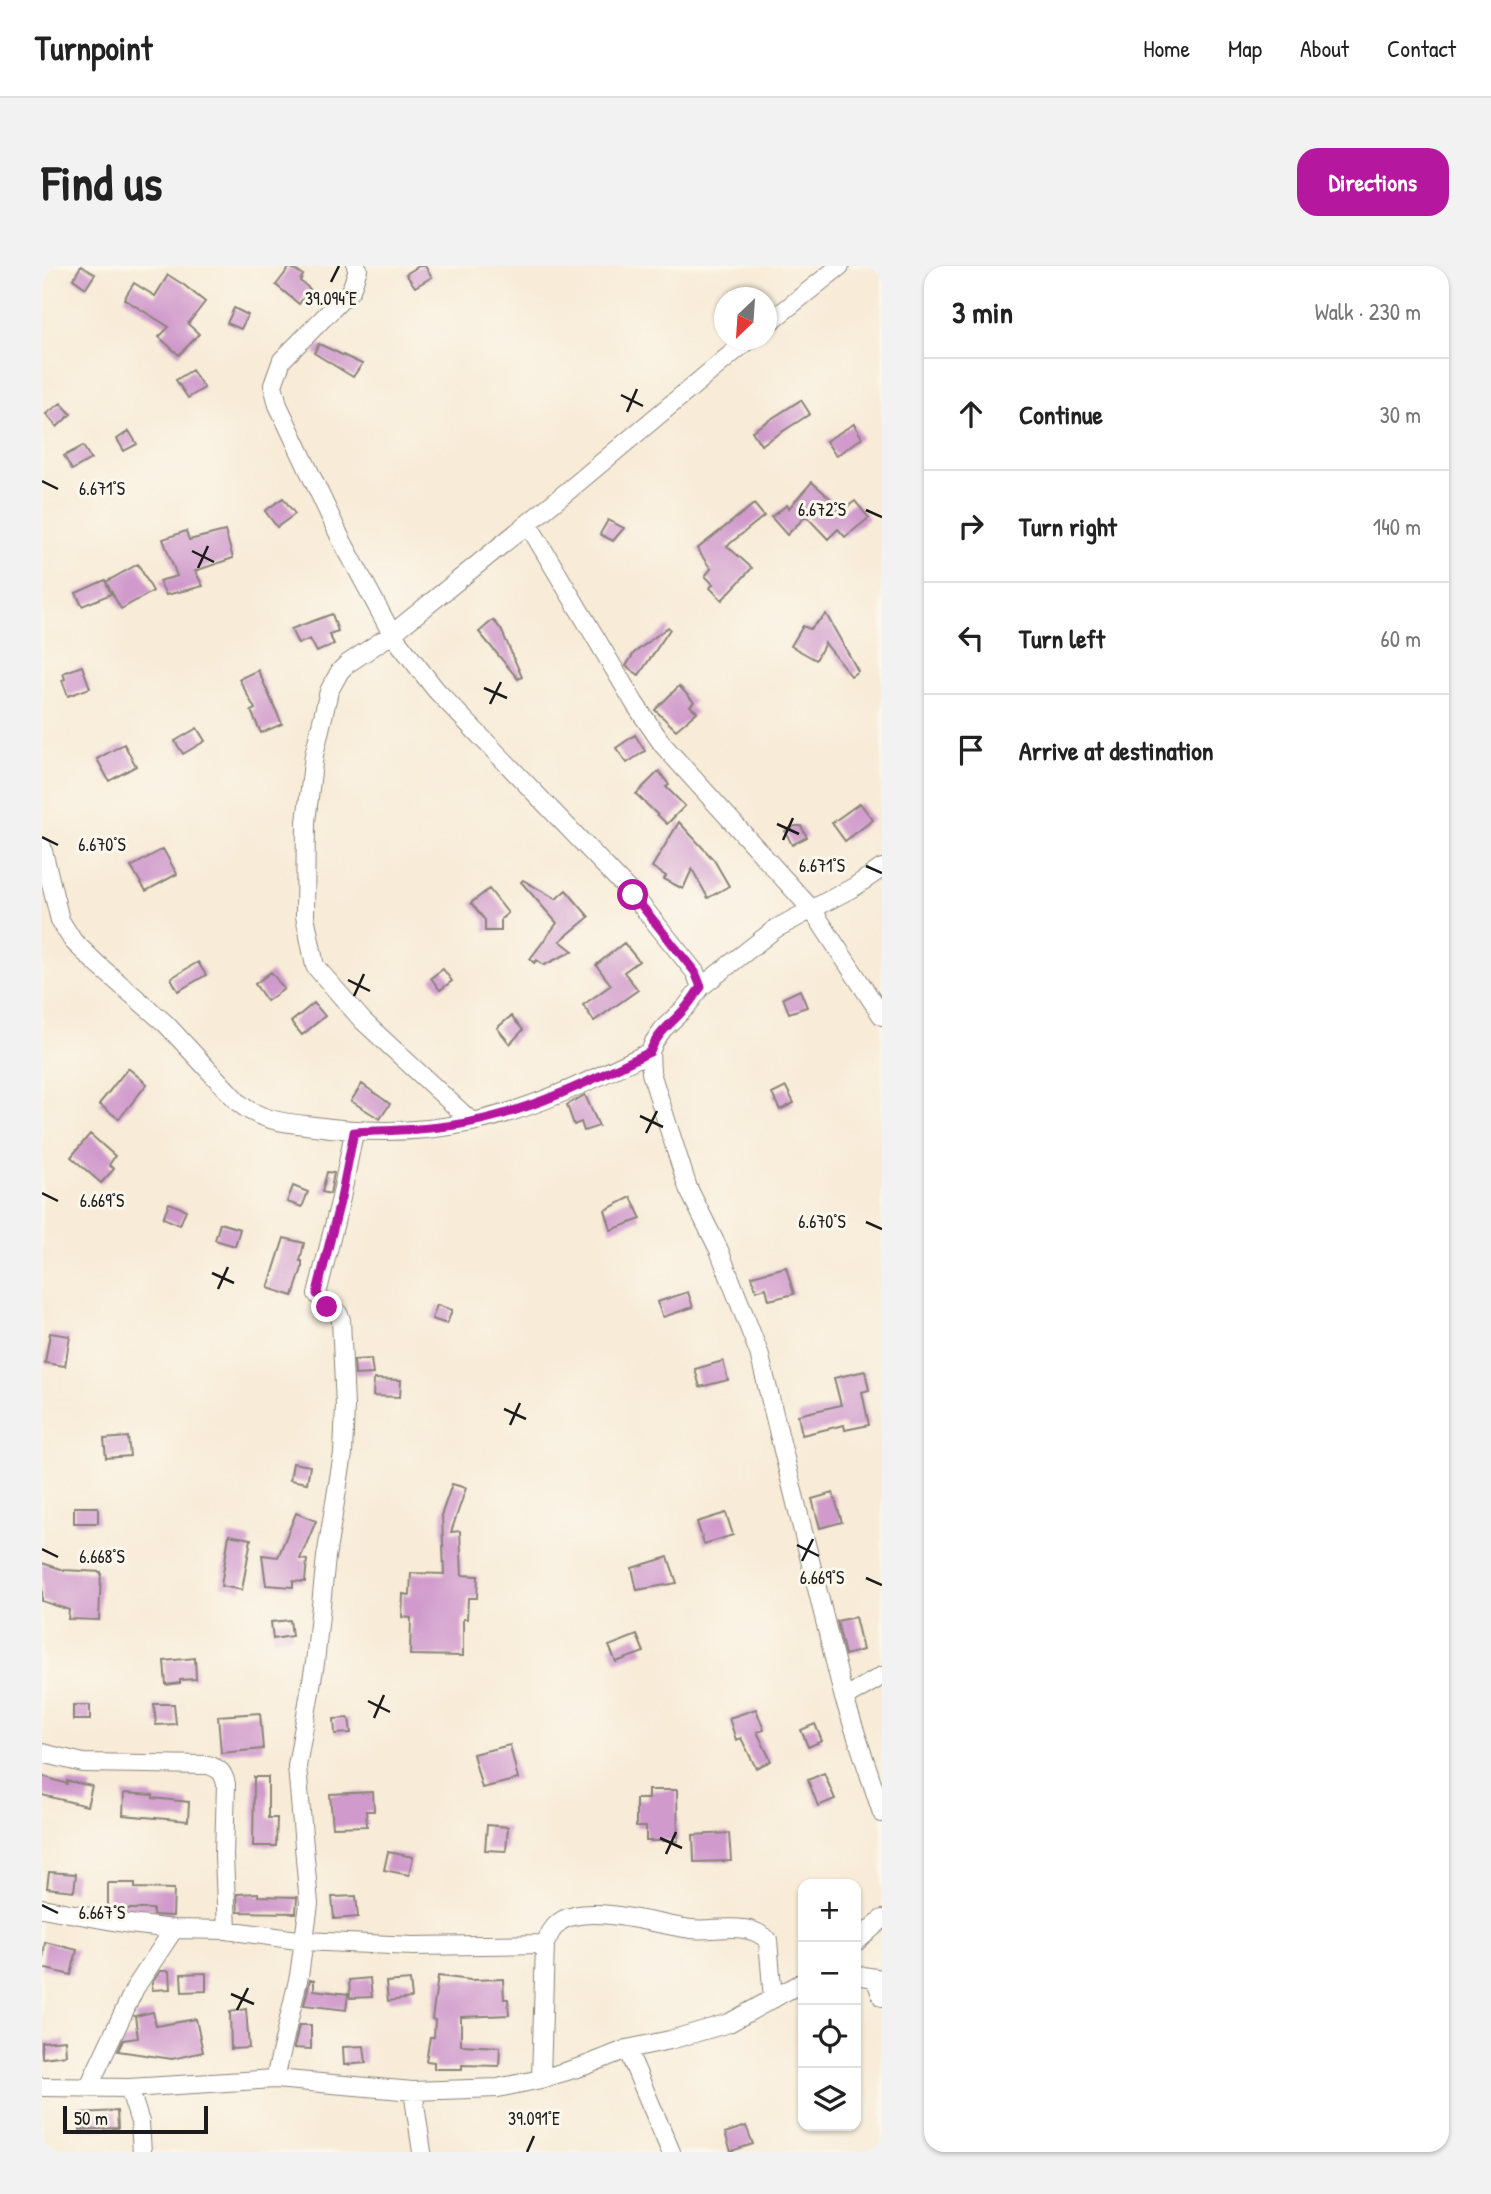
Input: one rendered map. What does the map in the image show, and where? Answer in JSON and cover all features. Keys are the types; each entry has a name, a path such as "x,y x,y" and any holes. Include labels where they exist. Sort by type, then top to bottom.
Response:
{"street":[{"path":"356,266 358,269 351,290 282,360 274,385 289,432 340,537 392,634 436,690 633,895 695,972 701,987"},
{"path":"777,316 840,266"},
{"path":"472,1122 363,1021 315,966 309,943 304,881 306,822 314,755 329,691 347,664 392,634 736,350"},
{"path":"528,524 635,704 663,745 813,911 882,1016"},
{"path":"42,847 60,920 73,941 166,1024 239,1102 265,1118 354,1132 415,1129 472,1122 568,1090 650,1052"},
{"path":"882,868 813,911 775,929 701,987 686,1007 663,1029 650,1052 650,1073 688,1188 719,1250 759,1353 844,1698 882,1813"},
{"path":"275,2079 299,1976 309,1904 297,1766 315,1663 326,1557 343,1454 345,1406 341,1320 338,1313 327,1307 317,1294 354,1132"},
{"path":"844,1698 882,1676"},
{"path":"42,1753 83,1763 208,1765 218,1768 224,1774 226,1784 224,1855 227,1930"},
{"path":"42,1908 129,1924 174,1929 227,1930 304,1941 413,1946 545,1944"},
{"path":"541,2079 545,1944 552,1928 560,1921 575,1915 626,1918 694,1929 741,1928 757,1931 768,1940 773,1999"},
{"path":"861,1938 882,1919"},
{"path":"89,2086 135,1988 174,1929"},
{"path":"878,1979 882,1997"},
{"path":"42,2087 129,2088 275,2079 413,2091 498,2088 541,2079 627,2049 729,2023 798,1985"},
{"path":"627,2049 671,2152"},
{"path":"129,2088 140,2122 142,2152"},
{"path":"413,2091 422,2152"}],"building":[{"path":"81,266 95,274 86,288 73,279"},
{"path":"419,266 425,266 432,277 415,287 406,274"},
{"path":"290,267 303,275 300,281 310,289 299,304 276,285"},
{"path":"168,275 205,302 188,324 199,334 179,355 159,337 169,327 124,299 134,283 155,296"},
{"path":"234,308 248,315 241,329 227,323"},
{"path":"319,344 362,364 353,377 314,353"},
{"path":"192,370 204,388 188,398 176,380"},
{"path":"801,400 810,414 761,445 752,431"},
{"path":"61,403 71,414 57,427 46,414"},
{"path":"854,424 862,438 836,456 826,441"},
{"path":"129,431 137,444 124,451 117,439"},
{"path":"83,446 91,459 72,470 64,456"},
{"path":"812,482 843,510 855,501 869,518 845,537 838,529 828,539 806,516 787,535 771,517 787,505 789,508"},
{"path":"283,498 295,514 277,527 265,511"},
{"path":"754,504 764,516 727,546 752,568 722,600 710,588 713,584 705,576 711,569 697,549"},
{"path":"608,520 624,528 613,541 600,534"},
{"path":"186,531 189,540 225,531 233,558 195,571 203,586 166,595 159,581 177,576 163,539"},
{"path":"138,564 153,591 121,609 106,582"},
{"path":"105,580 111,594 82,606 76,593"},
{"path":"332,614 338,631 329,634 334,644 317,652 310,639 298,644 291,629"},
{"path":"826,614 858,671 851,676 825,643 816,660 791,646 803,626 810,629"},
{"path":"493,620 501,629 522,677 518,679 479,632"},
{"path":"668,627 670,629 639,675 626,666 634,653"},
{"path":"82,666 90,688 68,696 62,680 65,679 63,673"},
{"path":"258,670 282,724 261,733 251,711 255,709 239,679"},
{"path":"679,686 694,702 690,706 697,712 676,730 655,710"},
{"path":"197,728 205,741 183,754 175,741"},
{"path":"635,735 645,751 627,763 616,748"},
{"path":"124,744 136,766 109,781 97,759"},
{"path":"659,771 669,785 666,787 685,806 667,824 636,794"},
{"path":"860,803 873,820 845,841 832,823"},
{"path":"679,822 714,860 729,886 708,898 692,869 683,889 664,879 666,876 652,867"},
{"path":"801,826 807,837 792,845 785,831"},
{"path":"163,849 177,874 146,891 131,867"},
{"path":"523,880 556,899 566,890 589,917 560,941 573,951 544,965 537,960 534,963 530,959 557,923 521,882"},
{"path":"489,889 508,913 501,919 501,931 485,931 485,920 471,903"},
{"path":"624,943 639,961 624,972 638,990 594,1021 583,1005 611,985 596,965"},
{"path":"198,962 206,975 178,991 171,978"},
{"path":"443,969 452,981 440,990 431,978"},
{"path":"271,972 284,989 267,1001 255,984"},
{"path":"800,990 807,1007 789,1013 783,998"},
{"path":"314,1003 325,1016 302,1035 291,1022"},
{"path":"511,1016 523,1030 510,1044 497,1028"},
{"path":"128,1068 147,1084 119,1119 99,1104"},
{"path":"362,1084 390,1104 380,1119 351,1101"},
{"path":"786,1087 794,1103 780,1110 772,1094"},
{"path":"585,1095 599,1126 584,1131 581,1122 574,1125 567,1105"},
{"path":"90,1134 115,1156 109,1165 114,1169 101,1183 71,1157"},
{"path":"327,1172 334,1173 330,1194 322,1192"},
{"path":"293,1186 308,1192 302,1207 287,1202"},
{"path":"631,1197 641,1219 611,1230 605,1210"},
{"path":"169,1203 186,1210 180,1225 163,1218"},
{"path":"220,1223 240,1229 235,1246 215,1240"},
{"path":"284,1238 304,1243 300,1261 302,1268 293,1296 268,1288"},
{"path":"786,1267 794,1294 769,1300 766,1288 756,1291 752,1276"},
{"path":"688,1292 693,1307 663,1317 657,1302"},
{"path":"437,1305 452,1310 447,1324 432,1319"},
{"path":"50,1333 70,1336 65,1366 45,1363"},
{"path":"371,1359 373,1374 355,1375 354,1360"},
{"path":"723,1361 728,1380 700,1387 695,1369"},
{"path":"865,1371 869,1390 862,1392 869,1425 845,1430 844,1425 802,1435 798,1415 841,1405 834,1378"},
{"path":"374,1379 401,1380 400,1397 373,1396"},
{"path":"128,1437 130,1456 106,1458 104,1439"},
{"path":"293,1463 310,1466 307,1483 290,1480"},
{"path":"452,1484 466,1488 451,1532 460,1531 462,1575 478,1576 477,1598 468,1598 467,1619 463,1619 463,1656 410,1655 411,1618 402,1617 403,1594 410,1595 411,1573 444,1574 442,1513"},
{"path":"833,1493 842,1522 820,1528 812,1499"},
{"path":"74,1507 98,1507 98,1523 74,1523"},
{"path":"296,1513 316,1521 300,1559 307,1560 305,1582 293,1581 293,1587 266,1585 262,1555 278,1557"},
{"path":"726,1513 733,1535 704,1544 697,1522"},
{"path":"229,1535 251,1539 242,1590 221,1586"},
{"path":"668,1557 677,1583 637,1590 632,1568"},
{"path":"42,1563 64,1570 101,1572 99,1620 68,1619 69,1610 42,1601"},
{"path":"855,1617 863,1650 845,1655 837,1621"},
{"path":"290,1620 292,1636 273,1639 271,1622"},
{"path":"637,1635 644,1652 616,1662 609,1646"},
{"path":"195,1658 196,1679 180,1680 180,1683 166,1685 164,1661"},
{"path":"154,1704 174,1704 176,1724 156,1725"},
{"path":"73,1705 90,1705 90,1720 73,1720"},
{"path":"756,1709 764,1730 757,1732 771,1761 756,1768 741,1738 736,1740 729,1718"},
{"path":"260,1713 263,1749 221,1753 218,1716"},
{"path":"349,1718 351,1733 335,1734 334,1719"},
{"path":"815,1724 822,1741 808,1747 801,1730"},
{"path":"510,1745 518,1779 482,1788 473,1754"},
{"path":"824,1773 835,1799 818,1806 808,1780"},
{"path":"42,1776 67,1784 67,1781 92,1786 87,1806 42,1795"},
{"path":"254,1777 268,1777 268,1818 277,1818 276,1846 253,1846"},
{"path":"648,1790 677,1790 678,1841 646,1841 646,1827 636,1827 636,1799 648,1799"},
{"path":"373,1792 374,1811 366,1811 367,1826 333,1827 330,1794"},
{"path":"124,1793 189,1802 188,1821 123,1815"},
{"path":"487,1825 508,1827 506,1851 485,1850"},
{"path":"729,1833 731,1861 694,1862 693,1835"},
{"path":"388,1852 413,1857 409,1875 384,1870"},
{"path":"49,1872 76,1874 74,1891 47,1888"},
{"path":"108,1883 135,1883 135,1888 174,1889 173,1916 153,1915 153,1909 108,1909"},
{"path":"258,1893 258,1896 297,1897 296,1913 238,1912 237,1894"},
{"path":"356,1896 358,1917 334,1919 332,1897"},
{"path":"45,1942 77,1950 71,1975 42,1968"},
{"path":"160,1971 169,1971 170,1989 152,1990 152,1983"},
{"path":"206,1973 206,1991 182,1992 181,1974"},
{"path":"438,1976 471,1980 503,1979 504,1999 508,1999 509,2015 461,2017 461,2045 500,2047 499,2066 462,2065 462,2069 434,2069 434,2062 426,2061 430,2037 434,2037 435,2020 432,2019"},
{"path":"370,1978 372,1997 350,1998 349,1980"},
{"path":"310,1980 314,1980 314,1990 348,1994 346,2010 304,2005"},
{"path":"410,1980 412,1998 388,2001 386,1982"},
{"path":"246,2009 249,2048 231,2049 230,2012"},
{"path":"153,2012 156,2026 196,2019 203,2052 172,2059 118,2051 123,2040 138,2038 135,2016"},
{"path":"299,2025 311,2025 311,2049 294,2048"},
{"path":"65,2040 66,2055 42,2058 42,2042"},
{"path":"364,2046 366,2063 344,2065 343,2047"},
{"path":"117,2111 118,2128 80,2130 80,2113"},
{"path":"746,2126 753,2144 731,2151 725,2133"}],"route":[{"path":"327,1307 317,1294 354,1132 415,1129 472,1122 568,1090 650,1052 663,1029 686,1007 701,987 695,972 633,895"}]}
